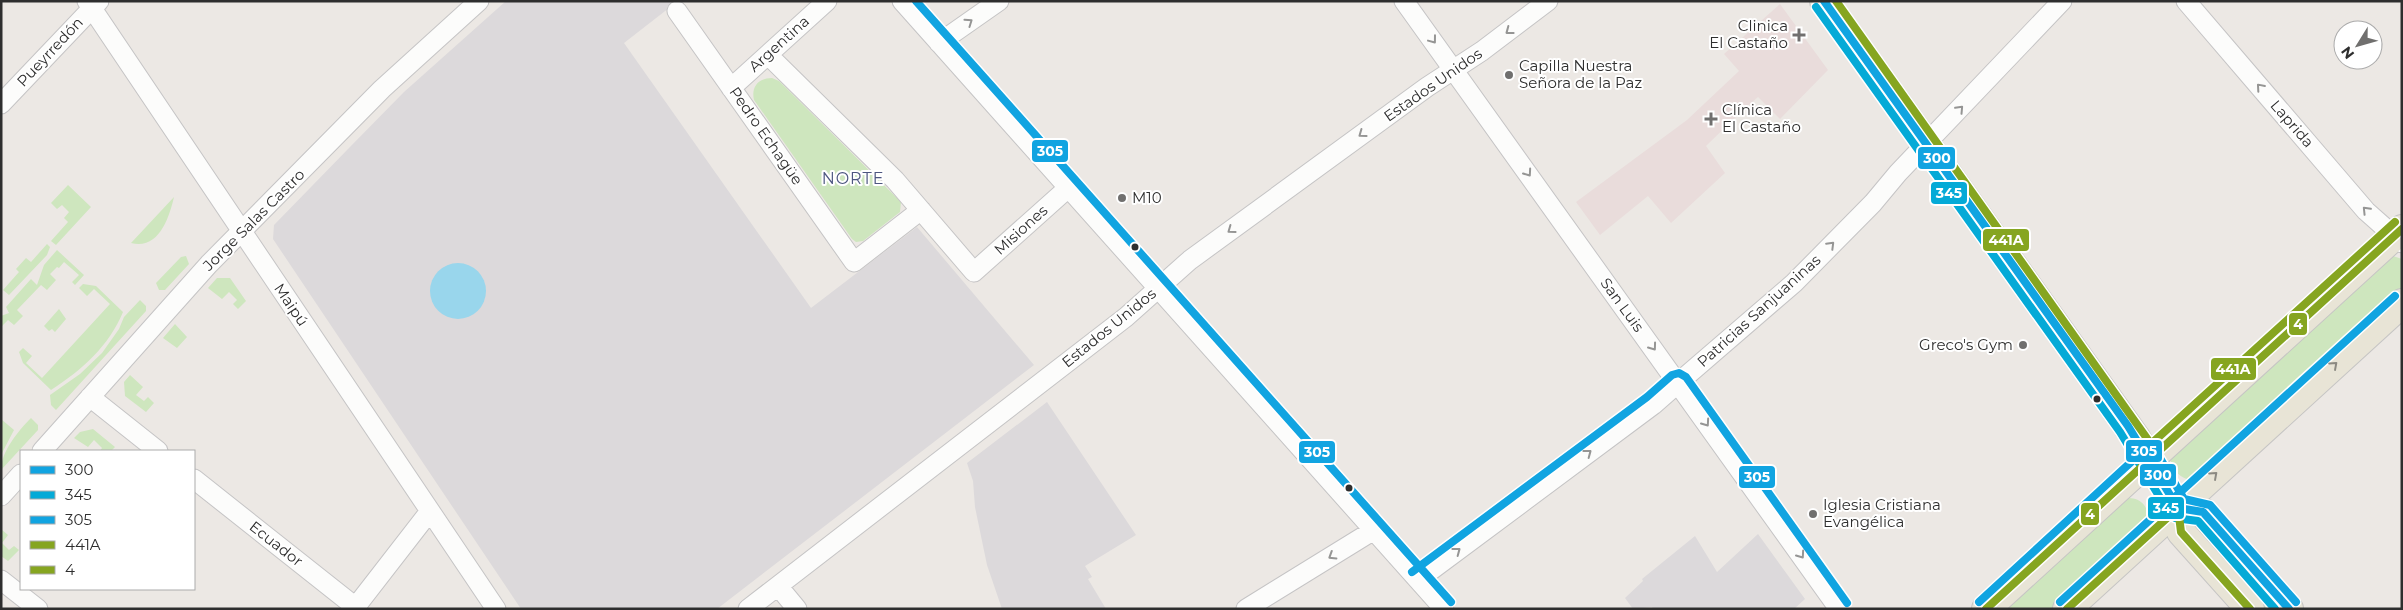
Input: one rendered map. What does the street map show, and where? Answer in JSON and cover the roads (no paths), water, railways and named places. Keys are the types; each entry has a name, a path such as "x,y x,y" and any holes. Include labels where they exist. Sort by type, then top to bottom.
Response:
{"main road":[{"path":"1824,1 2132,432 2178,508 2181,532 2250,609"},
{"path":"1986,609 2399,236"},
{"path":"2067,609 2402,303"},
{"path":"2178,508 2203,512 2290,609"}],"street":[{"name":"Jorge Salas Castro","path":"43,450 209,264 382,89 479,1"},
{"name":"Argentina","path":"731,88 827,1"},
{"path":"902,1 1444,609"},
{"path":"939,43 999,1"},
{"name":"San Luis","path":"1404,1 1839,609"},
{"name":"Estados Unidos","path":"748,609 1126,317 1190,260 1454,69 1482,51 1548,1"},
{"name":"Patricias Sanjuaninas","path":"1418,580 1653,405 1794,283 1873,203 1926,144 2062,1"},
{"name":"Laprida","path":"2186,1 2366,210 2399,236"},
{"name":"Maipú","path":"92,3 242,232 496,609"},
{"name":"Pueyrredón","path":"1,104 92,3"},
{"name":"Pedro Echagüe","path":"677,11 854,262 921,210"},
{"path":"768,55 895,180 921,210"},
{"name":"Misiones","path":"921,210 974,272 1068,188"},
{"path":"90,397 157,450"},
{"path":"1,496 20,475"},
{"name":"Ecuador","path":"195,480 356,608"},
{"path":"356,608 430,511"},
{"path":"1246,609 1374,530"},
{"path":"1,580 38,609"},
{"path":"778,586 797,609"}],"water":[{"path":"458,263 469,265 478,271 484,280 486,291 484,302 478,311 469,317 458,319 447,317 438,311 432,302 430,291 432,280 438,271 447,265"}],"place":[{"name":"Clinica El Castaño","path":"1799,35"},
{"name":"Capilla Nuestra Señora de la Paz","path":"1509,75"},
{"name":"Clínica El Castaño","path":"1711,119"},
{"name":"M10","path":"1122,198"},
{"name":"Greco's Gym","path":"2023,345"},
{"name":"Iglesia Cristiana Evangélica","path":"1813,514"}],"district":[{"name":"NORTE","path":"853,178"}]}
